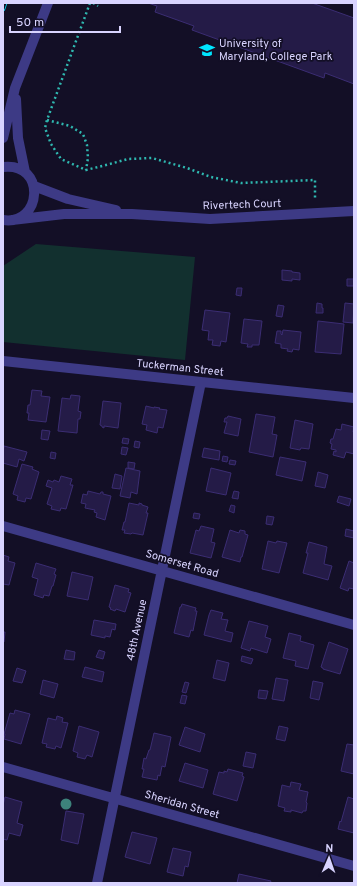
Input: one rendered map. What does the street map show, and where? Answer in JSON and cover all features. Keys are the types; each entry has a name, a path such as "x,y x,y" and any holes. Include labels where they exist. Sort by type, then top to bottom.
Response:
{"street":[{"path":"3,138 15,88 48,3"},
{"path":"15,88 18,138 25,172"},
{"path":"3,167 9,166 18,168 25,172 31,178 35,195 33,204 28,212 20,217 8,220"},
{"name":"Rivertech Court","path":"34,186 68,199 132,214"},
{"name":"Rivertech Court","path":"8,220 64,214 132,214 210,219 354,211"},
{"name":"Tuckerman Street","path":"3,361 354,398"},
{"name":"48th Avenue","path":"97,883 201,382"},
{"name":"Somerset Road","path":"3,526 354,625"},
{"name":"Sheridan Street","path":"3,767 354,866"}],"path":[{"path":"98,6 92,3 45,128 50,144 61,159 86,170 128,159 152,158 187,168 211,178 241,183 315,180 315,200"},
{"path":"47,120 70,126 83,134 87,145 88,158 86,170"}],"green space":[{"path":"36,244 195,257 185,360 3,342 3,266"}],"building":[{"path":"148,3 312,3 354,18 354,84 325,73 324,78 192,30 194,26 155,12 157,6"},
{"path":"282,270 300,273 300,280 282,280"},
{"path":"347,279 354,279 354,286 347,286"},
{"path":"237,288 242,288 241,296 236,295"},
{"path":"317,303 322,304 323,313 316,313"},
{"path":"345,303 354,304 353,323 343,322"},
{"path":"278,305 284,306 282,317 276,316"},
{"path":"205,310 230,313 226,342 221,341 220,346 212,345 213,340 208,340 209,331 202,330"},
{"path":"244,319 262,321 259,345 247,347 248,344 241,343"},
{"path":"318,321 344,324 341,354 315,352"},
{"path":"283,330 301,332 299,350 293,349 292,352 287,351 288,349 281,348 281,344 275,343 277,331 281,331 282,335"},
{"path":"32,390 42,391 41,396 50,397 46,422 28,420 28,405 30,405"},
{"path":"71,395 80,396 78,411 81,412 80,419 78,419 77,433 58,431 62,398 70,399"},
{"path":"103,401 121,403 118,428 104,426 104,428 100,425"},
{"path":"146,406 167,410 163,428 158,427 157,433 146,430 147,425 142,424"},
{"path":"256,414 275,417 272,434 277,435 273,457 249,452"},
{"path":"228,416 241,419 238,436 224,433 227,422 224,422 225,418"},
{"path":"295,420 313,424 309,449 301,448 300,450 290,448"},
{"path":"342,424 354,427 354,454 346,452 344,458 333,455 334,451 336,452 336,450 331,449 332,444 330,443 336,429 341,430"},
{"path":"42,430 50,431 48,440 41,439"},
{"path":"123,438 129,439 128,444 122,443"},
{"path":"135,441 140,442 139,448 134,447"},
{"path":"4,446 27,452 24,461 19,459 17,467 3,463"},
{"path":"122,447 128,448 126,455 121,454"},
{"path":"204,448 220,451 219,460 202,457"},
{"path":"51,452 56,453 55,459 50,458"},
{"path":"223,456 228,457 227,462 222,461"},
{"path":"280,457 306,462 302,481 276,475"},
{"path":"230,460 236,461 235,465 229,464"},
{"path":"128,462 135,463 134,469 128,468"},
{"path":"22,464 33,467 32,469 39,472 31,499 26,498 25,502 17,500 18,496 13,494"},
{"path":"126,468 140,471 137,494 131,492 130,498 120,496"},
{"path":"211,468 231,473 226,495 206,491"},
{"path":"318,472 328,475 325,488 315,486"},
{"path":"115,474 122,476 120,489 112,488"},
{"path":"61,476 72,479 70,485 73,485 66,509 61,508 60,511 51,509 52,506 47,504 52,488 46,486 48,480 59,482"},
{"path":"88,491 100,494 103,492 103,494 111,496 105,520 96,517 97,513 94,512 95,510 85,508 86,504 81,503 83,494 87,495"},
{"path":"234,491 239,492 238,499 232,498"},
{"path":"339,496 351,499 349,506 337,502"},
{"path":"129,503 139,505 139,503 148,507 143,535 124,533 125,530 122,530"},
{"path":"231,505 235,506 234,513 229,511"},
{"path":"194,513 200,514 199,519 193,518"},
{"path":"267,516 274,517 272,525 266,524"},
{"path":"201,526 214,529 211,542 215,543 211,558 190,553 196,530 199,531"},
{"path":"346,529 354,531 354,538 345,536"},
{"path":"230,530 239,533 240,530 245,531 245,534 248,535 240,562 222,557"},
{"path":"268,541 287,543 279,573 262,569"},
{"path":"309,542 327,547 324,564 332,566 328,580 303,573"},
{"path":"3,555 9,557 8,561 15,563 9,585 3,584"},
{"path":"349,561 354,563 354,589 349,588 348,591 340,588"},
{"path":"36,563 56,569 54,574 56,575 49,596 44,595 43,598 34,595 38,579 32,577"},
{"path":"72,572 93,577 88,600 67,596"},
{"path":"115,585 129,589 128,592 131,593 125,612 116,609 115,611 109,607"},
{"path":"182,604 196,608 195,611 197,611 193,631 191,630 189,637 174,633"},
{"path":"211,610 223,613 221,619 228,620 225,631 233,633 231,642 204,635"},
{"path":"94,620 116,624 115,630 112,629 110,637 105,636 105,638 91,635"},
{"path":"249,621 268,626 265,637 271,639 267,653 251,648 250,651 241,648"},
{"path":"3,632 5,632 4,642 3,642"},
{"path":"289,633 301,636 300,641 314,645 308,669 295,666 296,661 283,658"},
{"path":"329,642 348,649 340,674 321,667"},
{"path":"66,650 75,652 74,660 64,659"},
{"path":"99,650 105,652 103,659 96,657"},
{"path":"242,656 253,659 251,664 241,661"},
{"path":"217,660 229,663 225,681 213,678"},
{"path":"85,667 104,672 102,682 82,677"},
{"path":"17,668 26,671 22,683 13,681"},
{"path":"276,678 288,680 284,701 272,699"},
{"path":"43,680 58,684 54,698 40,694"},
{"path":"313,681 323,683 319,700 310,698"},
{"path":"185,682 189,683 186,693 182,692"},
{"path":"259,690 268,691 266,699 258,698"},
{"path":"182,695 187,696 185,704 180,703"},
{"path":"15,710 30,714 21,744 4,739 10,713 14,714"},
{"path":"57,716 63,718 62,722 68,723 61,748 56,746 55,749 46,747 47,744 42,743 48,718 56,720"},
{"path":"79,726 99,732 92,757 87,755 85,759 77,757 78,753 73,751"},
{"path":"279,726 288,728 285,741 276,739"},
{"path":"185,727 205,734 200,752 179,745"},
{"path":"154,733 171,737 165,767 162,766 160,776 158,775 157,780 142,777 144,758 146,759 150,750"},
{"path":"347,744 354,745 354,774 341,771"},
{"path":"246,752 256,754 253,768 243,766"},
{"path":"185,763 208,770 203,788 179,781"},
{"path":"228,769 243,773 242,776 244,777 237,801 213,794 219,772 227,772"},
{"path":"291,782 301,784 299,790 308,792 306,811 303,811 302,813 291,810 291,812 284,811 285,808 278,806 282,785 290,787"},
{"path":"5,797 22,802 17,823 23,825 20,836 9,833 7,840 3,839 3,805"},
{"path":"348,797 354,799 354,833 338,829"},
{"path":"66,811 84,814 78,844 61,840"},
{"path":"132,832 157,838 150,864 125,857"},
{"path":"173,848 191,852 188,867 185,866 183,876 167,872"},
{"path":"239,874 271,881 270,883 237,883"}],"railway":[{"path":"3,9 5,3"}],"place":[{"name":"University of Maryland, College Park","path":"207,50"}]}
